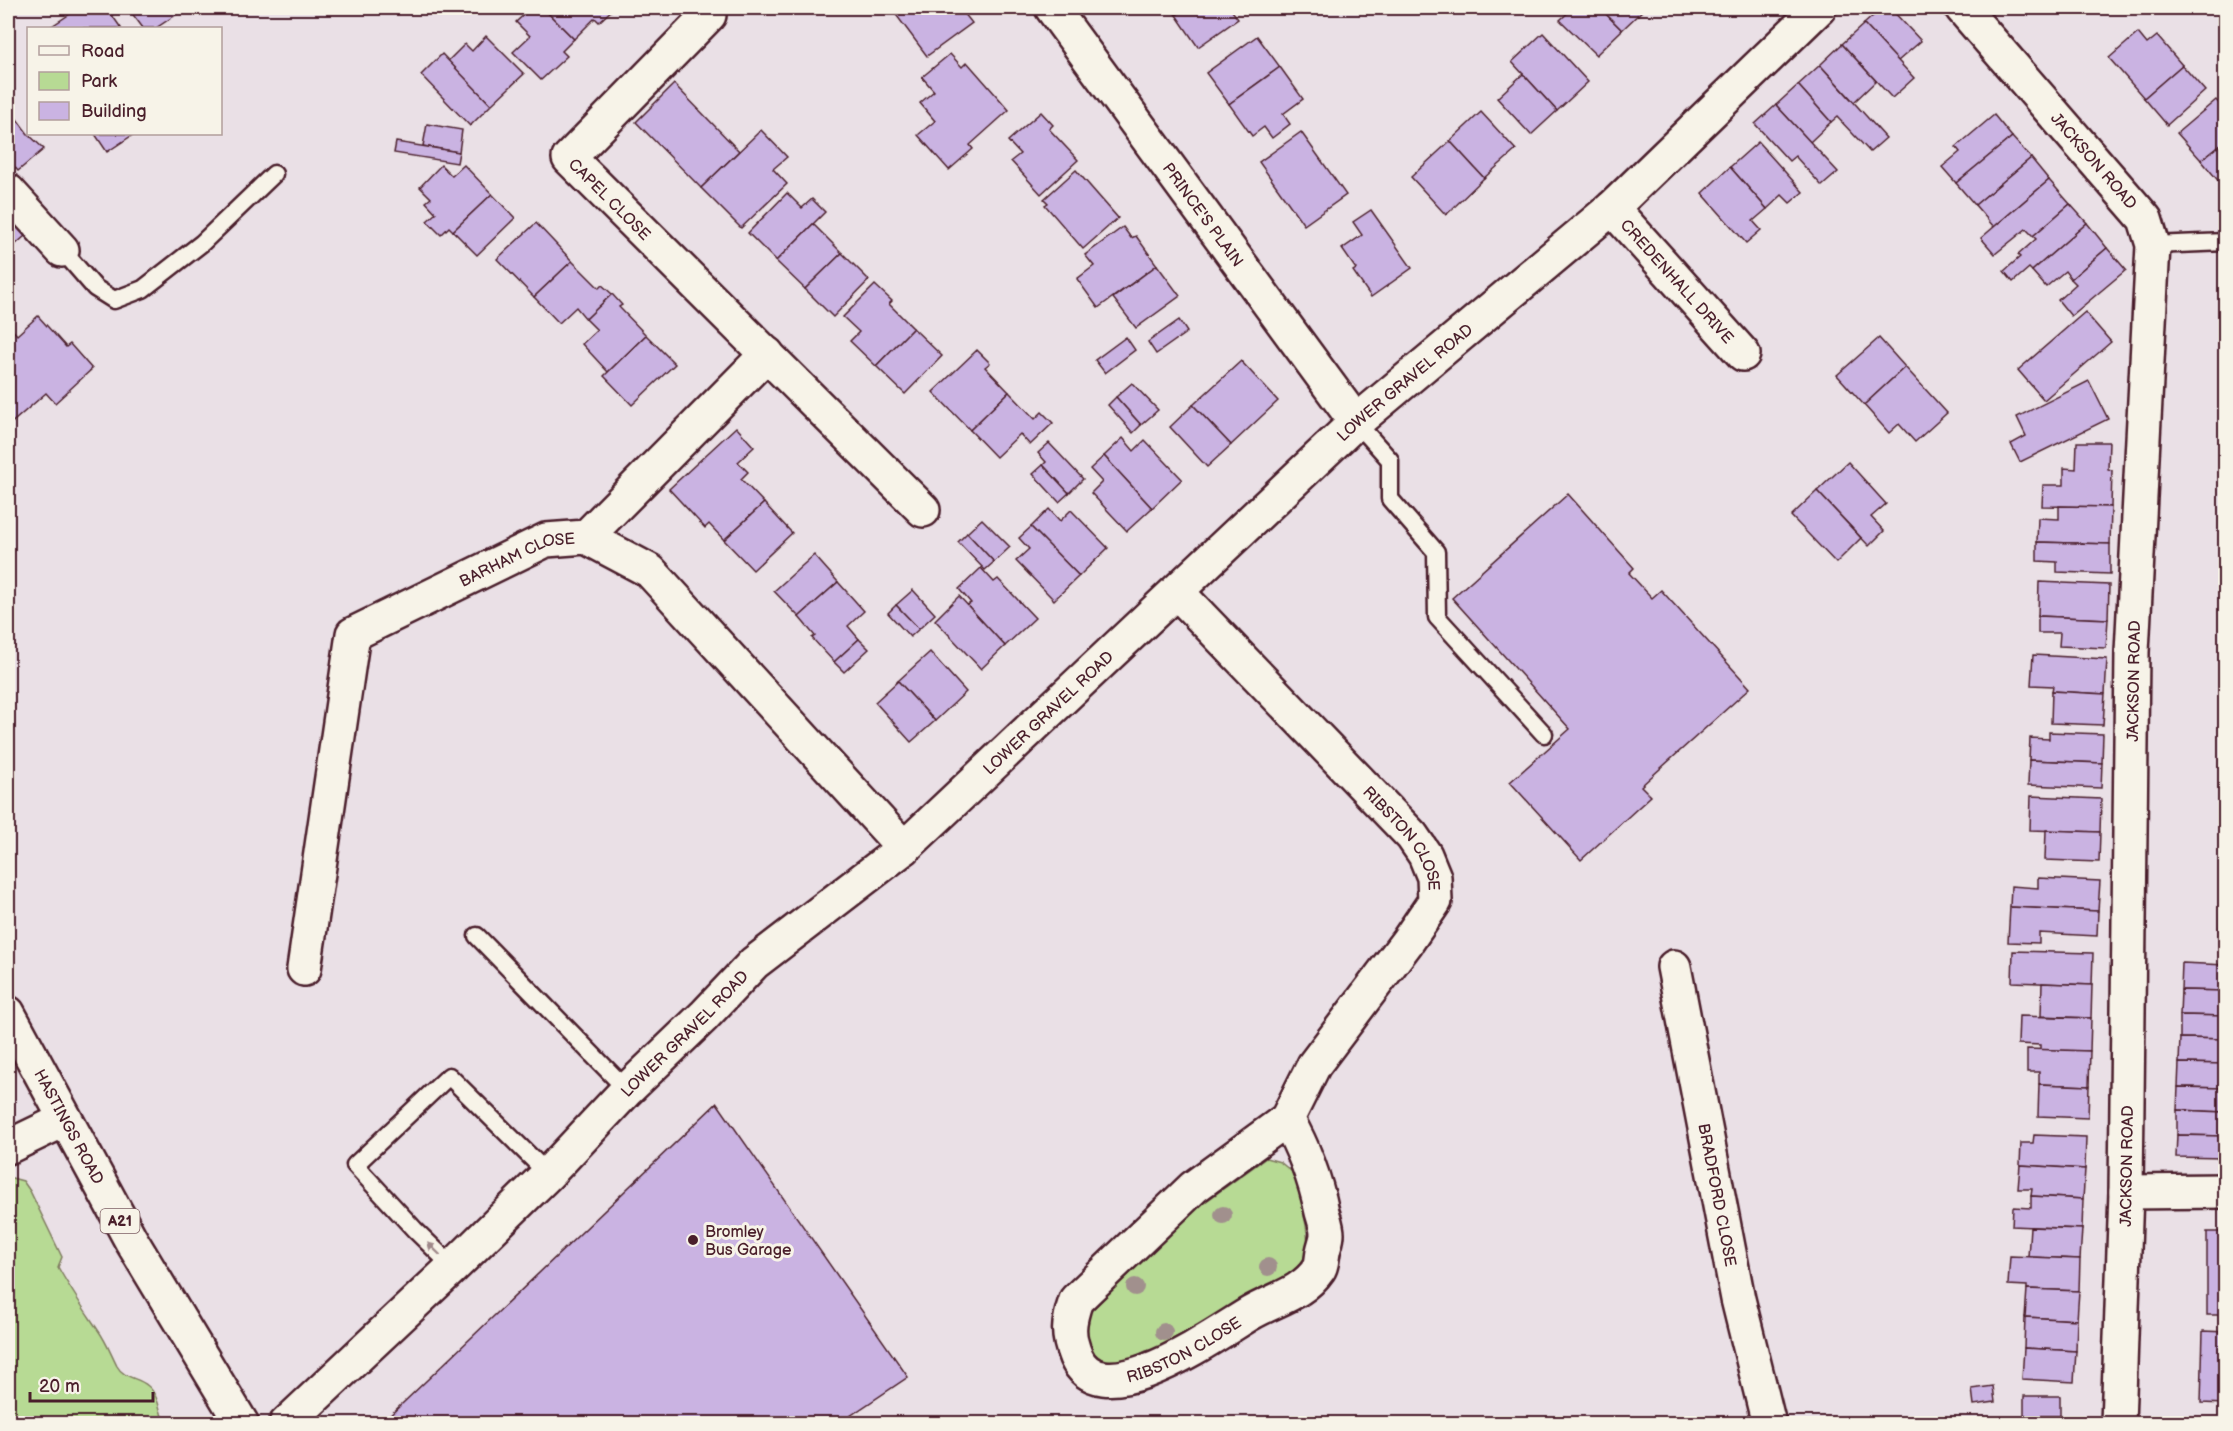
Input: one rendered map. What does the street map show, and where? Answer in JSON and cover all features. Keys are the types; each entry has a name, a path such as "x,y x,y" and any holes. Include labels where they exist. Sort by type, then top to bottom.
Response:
{"street":[{"name":"PRINCE'S PLAIN","path":"1053,8 1356,422"},
{"name":"LOWER GRAVEL ROAD","path":"286,1424 548,1174 627,1090 704,1016 754,963 904,848 1356,422 1612,208 1819,8"},
{"name":"JACKSON ROAD","path":"1962,8 2145,219 2153,245 2132,652 2126,1192 2118,1424"},
{"name":"CAPEL CLOSE","path":"709,15 569,158 922,510"},
{"path":"8,191 62,250"},
{"name":"CREDENHALL DRIVE","path":"1612,208 1743,354"},
{"path":"586,537 767,354"},
{"name":"BARHAM CLOSE","path":"304,969 353,634 546,540 586,537 650,571 904,848"},
{"name":"RIBSTON CLOSE","path":"1177,592 1412,836 1425,855 1434,877 1435,901 1407,942 1314,1065 1287,1119 1194,1187 1076,1300 1069,1322 1071,1344 1080,1367 1096,1377 1120,1378 1144,1373 1192,1351 1254,1311 1294,1294 1320,1268 1327,1234 1316,1184 1304,1148 1287,1119"},
{"name":"BRADFORD CLOSE","path":"1674,967 1738,1299 1769,1424"},
{"name":"HASTINGS ROAD","path":"8,1013 131,1240 242,1424"},
{"path":"8,1148 64,1120"},
{"path":"2126,1192 2226,1191"}],"lane":[{"path":"62,250 95,288 114,300 143,289 202,243 274,174"},
{"path":"2153,245 2226,242"},
{"path":"1356,422 1390,460 1390,499 1436,552 1437,617 1544,734"},
{"path":"477,936 627,1090"},
{"path":"453,1267 355,1165 449,1076 548,1174"}],"green space":[{"path":"1266,1158 1280,1162 1291,1171 1297,1182 1308,1243 1303,1261 1285,1280 1199,1325 1170,1346 1146,1351 1123,1362 1103,1360 1091,1351 1084,1336 1084,1323 1090,1312 1190,1213"},
{"path":"8,1179 23,1181 30,1191 62,1257 58,1267 104,1339 117,1366 127,1376 144,1383 151,1389 164,1423 8,1423"}],"building":[{"path":"79,8 107,8 120,27 50,27"},
{"path":"128,8 186,8 158,27 142,27"},
{"path":"531,8 543,8 574,39 562,51 567,56 541,80 513,52 530,36 516,22"},
{"path":"543,8 614,8 599,22 595,18 574,39"},
{"path":"891,8 960,8 972,23 927,56"},
{"path":"1170,8 1187,8 1176,15"},
{"path":"1187,8 1230,8 1238,19 1198,47 1176,15"},
{"path":"1573,8 1600,8 1622,30 1596,55 1560,20"},
{"path":"1600,8 1645,8 1622,30"},
{"path":"1882,8 1890,8 1921,41 1898,61 1864,24"},
{"path":"1864,24 1914,78 1892,98 1842,44"},
{"path":"1543,33 1588,82 1557,111 1512,62"},
{"path":"2138,33 2147,44 2157,36 2182,65 2144,98 2109,58"},
{"path":"486,36 524,74 491,105 448,61 465,44 472,51"},
{"path":"1257,36 1280,67 1229,104 1206,73"},
{"path":"1842,44 1876,81 1854,102 1820,65"},
{"path":"442,54 491,105 470,126 421,75"},
{"path":"950,54 962,67 967,62 1009,110 970,145 973,149 949,170 918,135 935,121 920,103 934,91 922,77"},
{"path":"1820,65 1886,138 1870,152 1837,117 1831,122 1798,85"},
{"path":"2182,65 2205,91 2167,125 2144,98"},
{"path":"1280,67 1303,99 1283,114 1290,124 1272,138 1264,127 1252,136 1229,104"},
{"path":"1523,74 1557,111 1531,135 1497,98"},
{"path":"674,84 739,151 701,188 636,122"},
{"path":"1798,85 1831,122 1810,142 1776,105"},
{"path":"2216,100 2226,111 2226,140 2201,160 2177,133"},
{"path":"1776,105 1838,172 1822,186 1795,156 1789,161 1755,124"},
{"path":"8,107 27,135 44,149 18,171 8,159"},
{"path":"1041,112 1053,125 1049,129 1078,160 1041,194 1011,161 1020,154 1008,141"},
{"path":"1481,112 1516,150 1484,178 1450,141"},
{"path":"1994,115 2012,137 1956,183 1942,167 1960,152 1956,147"},
{"path":"427,124 462,130 459,152 423,146"},
{"path":"761,130 787,157 773,169 787,184 741,228 701,188"},
{"path":"1301,132 1346,195 1304,225 1259,162"},
{"path":"96,135 132,135 107,152"},
{"path":"2012,137 2031,158 1975,205 1956,183"},
{"path":"2226,140 2226,190 2201,160"},
{"path":"1450,141 1484,178 1446,215 1411,177"},
{"path":"396,142 459,152 457,163 394,153"},
{"path":"1758,142 1803,192 1790,203 1782,195 1767,209 1730,167"},
{"path":"2031,158 2049,180 1994,227 1975,205"},
{"path":"441,165 452,176 464,165 492,194 453,231 449,227 441,235 427,221 436,213 426,202 431,198 420,187"},
{"path":"1730,167 1767,209 1753,221 1761,230 1746,243 1702,193"},
{"path":"1076,170 1118,218 1083,249 1045,205 1048,203 1044,199"},
{"path":"2049,180 2070,204 2033,236 2026,229 1995,254 1981,238"},
{"path":"787,193 802,208 812,199 825,212 776,261 748,233"},
{"path":"492,194 515,218 477,255 453,231"},
{"path":"2070,204 2087,223 2032,271 2029,268 2013,282 2004,271 2036,239 2033,236"},
{"path":"1371,210 1412,268 1371,297 1353,271 1356,269 1342,249 1362,235 1353,222"},
{"path":"8,217 25,236 8,251"},
{"path":"536,223 572,261 534,297 497,259"},
{"path":"2087,223 2107,248 2071,279 2065,271 2046,287 2032,271"},
{"path":"813,224 842,253 805,289 776,261"},
{"path":"1123,227 1131,238 1136,236 1157,265 1098,308 1077,279 1094,266 1085,255"},
{"path":"2107,248 2126,270 2071,316 2058,300 2076,284 2071,279"},
{"path":"842,253 869,280 833,317 805,289"},
{"path":"572,261 599,288 602,285 612,294 586,319 576,307 559,323 534,297"},
{"path":"1157,265 1180,296 1136,328 1113,298"},
{"path":"875,285 892,301 889,304 913,328 876,366 850,341 859,332 843,317"},
{"path":"612,294 622,305 619,307 646,335 608,372 582,344 597,330 586,319"},
{"path":"2085,312 2111,342 2044,400 2018,370"},
{"path":"38,316 66,347 70,344 92,369 55,403 46,393 8,426 8,325 17,335"},
{"path":"1179,320 1187,332 1156,354 1148,342"},
{"path":"913,328 942,356 905,394 876,366"},
{"path":"646,335 675,364 632,405 604,376"},
{"path":"1126,337 1135,350 1105,373 1095,360"},
{"path":"1879,338 1905,367 1864,405 1837,375"},
{"path":"977,350 990,363 985,367 1009,392 970,430 933,392"},
{"path":"1241,361 1278,401 1231,445 1193,405"},
{"path":"1905,367 1947,413 1915,442 1899,424 1889,433 1864,405"},
{"path":"2089,381 2108,419 2020,462 2011,444 2026,436 2017,417"},
{"path":"1132,383 1158,410 1141,425 1116,397"},
{"path":"1009,392 1035,419 1042,412 1053,423 1030,445 1020,434 996,457 970,430"},
{"path":"1116,397 1141,425 1133,433 1108,405"},
{"path":"1193,405 1231,445 1207,467 1170,427"},
{"path":"736,427 754,447 738,462 748,472 741,479 764,503 724,540 709,524 705,528 669,489"},
{"path":"1123,438 1134,451 1145,440 1182,479 1152,508 1104,456"},
{"path":"2077,442 2109,442 2108,469 2112,470 2111,507 2042,506 2043,485 2064,485 2064,468 2076,469"},
{"path":"1049,443 1083,479 1069,493 1043,465 1046,462 1038,453"},
{"path":"1104,456 1152,508 1127,531 1091,493 1102,482 1090,469"},
{"path":"1848,462 1886,504 1871,517 1884,531 1869,546 1817,491"},
{"path":"1043,465 1069,493 1059,502 1033,474"},
{"path":"1817,491 1861,538 1836,563 1791,516"},
{"path":"1568,494 1634,568 1629,573 1652,598 1661,590 1750,688 1641,786 1651,796 1581,860 1510,782 1570,729 1452,598"},
{"path":"764,503 792,533 753,570 724,540"},
{"path":"2059,506 2111,507 2110,544 2037,542 2038,518 2059,519"},
{"path":"1049,509 1060,521 1071,510 1108,548 1079,576 1031,527"},
{"path":"982,519 1010,547 994,562 967,533"},
{"path":"1031,527 1079,576 1054,600 1016,561 1029,549 1019,538"},
{"path":"967,533 994,562 985,570 958,542"},
{"path":"2037,542 2110,544 2110,574 2057,572 2057,562 2037,561"},
{"path":"814,555 838,582 799,617 774,591"},
{"path":"981,568 994,582 998,579 1035,618 1005,646 967,605 971,603 959,589"},
{"path":"838,582 864,611 848,626 859,639 834,662 812,638 815,636 799,617"},
{"path":"2039,582 2109,585 2108,619 2038,616"},
{"path":"913,590 935,614 919,629 896,605"},
{"path":"959,596 1005,646 981,669 935,620"},
{"path":"896,605 919,629 910,637 888,613"},
{"path":"2038,616 2108,619 2106,648 2059,646 2060,633 2038,633"},
{"path":"859,639 869,649 844,672 834,662"},
{"path":"930,652 966,692 935,721 898,681"},
{"path":"2033,655 2107,659 2105,694 2052,691 2053,686 2031,685"},
{"path":"898,681 935,721 911,742 875,702"},
{"path":"2052,691 2105,694 2103,725 2051,723"},
{"path":"2049,732 2103,734 2102,763 2029,760 2030,738 2049,739"},
{"path":"2029,760 2102,763 2101,788 2028,785"},
{"path":"2031,796 2101,799 2100,832 2030,830"},
{"path":"2046,830 2100,832 2099,862 2045,860"},
{"path":"2224,848 2226,848 2226,885 2222,885"},
{"path":"2038,878 2100,881 2098,911 2010,907 2011,886 2038,888"},
{"path":"2222,885 2226,885 2226,938 2219,938"},
{"path":"2010,907 2098,911 2097,936 2039,933 2039,943 2008,942"},
{"path":"2013,951 2093,953 2092,985 2012,982"},
{"path":"2182,963 2226,965 2226,991 2181,990"},
{"path":"2042,983 2092,985 2091,1018 2041,1016"},
{"path":"2181,990 2226,991 2226,1016 2180,1015"},
{"path":"2180,1015 2226,1016 2226,1039 2180,1038"},
{"path":"2019,1016 2091,1018 2090,1051 2040,1050 2040,1045 2018,1044"},
{"path":"2180,1038 2226,1039 2226,1064 2179,1063"},
{"path":"2027,1049 2090,1051 2089,1086 2039,1084 2039,1072 2027,1072"},
{"path":"2179,1063 2226,1064 2225,1088 2178,1087"},
{"path":"2039,1084 2089,1086 2088,1118 2038,1116"},
{"path":"2178,1087 2225,1088 2224,1112 2177,1110"},
{"name":"Bromley Bus Garage","path":"717,1103 908,1377 838,1424 381,1424"},
{"path":"2177,1110 2224,1112 2224,1136 2177,1135"},
{"path":"2034,1135 2086,1137 2085,1169 2020,1165 2021,1143 2033,1143"},
{"path":"2177,1135 2224,1136 2223,1158 2176,1157"},
{"path":"2020,1165 2085,1169 2083,1199 2031,1196 2032,1189 2018,1189"},
{"path":"2031,1196 2083,1199 2082,1229 2012,1226 2013,1207 2031,1208"},
{"path":"2030,1227 2082,1229 2080,1259 2028,1257"},
{"path":"2207,1232 2226,1232 2226,1315 2207,1315"},
{"path":"2010,1256 2080,1259 2079,1291 2027,1289 2027,1286 2008,1285"},
{"path":"2027,1289 2079,1291 2077,1320 2025,1317"},
{"path":"2025,1317 2077,1320 2076,1351 2024,1348"},
{"path":"2203,1331 2226,1332 2226,1404 2201,1403"},
{"path":"2024,1348 2076,1351 2074,1382 2022,1379"},
{"path":"1993,1386 1995,1402 1974,1405 1972,1389"},
{"path":"2024,1396 2060,1396 2060,1416 2024,1416"}],"place":[{"name":"Bromley Bus Garage","path":"693,1240"}]}
